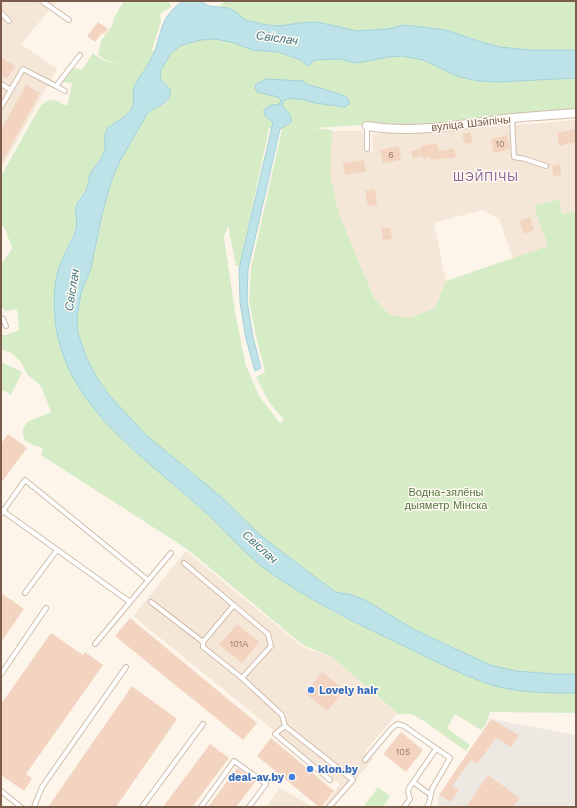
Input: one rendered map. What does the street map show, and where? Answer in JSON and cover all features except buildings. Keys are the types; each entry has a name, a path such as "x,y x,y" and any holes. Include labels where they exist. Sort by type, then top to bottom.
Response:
{"street":[{"name":"вуліца Шэйпічы","path":"367,126 385,129 444,127 512,118 576,113"}],"lane":[{"path":"42,1 69,20"},
{"path":"1,12 9,21"},
{"path":"56,86 80,55"},
{"path":"1,107 23,69 65,91"},
{"path":"1,84 11,90"},
{"path":"512,118 514,157 546,166"},
{"path":"367,126 368,149"},
{"path":"1,318 6,326"},
{"path":"130,602 2,512 25,480 148,580"},
{"path":"25,593 57,550"},
{"path":"95,644 171,553"},
{"path":"184,563 268,634 271,646 242,678"},
{"path":"151,602 202,642 203,647 242,678 282,715 285,726 353,780 329,807"},
{"path":"202,642 234,606"},
{"path":"1,674 46,608"},
{"path":"34,807 42,787 126,667"},
{"path":"142,807 203,724"},
{"path":"366,760 391,729 397,724 404,726 450,758 432,789 427,807"},
{"path":"285,726 275,734 330,780"},
{"path":"404,807 410,800 408,792 413,782 436,748"},
{"path":"200,807 234,761 266,784 249,807"},
{"path":"413,782 430,794"},
{"path":"1,791 21,807"}],"shaded area":[{"path":"1,1 57,1 21,44 57,69 1,169"},
{"path":"576,120 576,211 562,214 559,199 534,206 548,246 513,259 499,219 482,210 434,223 446,281 435,308 409,318 389,314 374,298 339,214 334,193 284,131 363,131 364,153 373,151 372,134"},
{"path":"186,551 303,647 332,657 397,714 365,751 373,759 334,807 323,807 340,784 133,616"},
{"path":"491,719 576,735 576,807 437,807 439,795"},
{"path":"280,788 313,807 266,807"}],"green space":[{"path":"124,1 169,1 171,7 160,14 161,21 152,50 154,51 136,84 135,101 132,108 124,118 108,128 105,132 105,151 91,172 86,190 78,200 75,207 76,229 63,256 57,274 55,294 56,328 63,354 72,375 85,397 127,445 197,505 251,556 273,574 331,611 486,683 519,691 576,693 576,713 490,712 486,724 481,730 455,714 447,728 470,745 466,751 424,721 411,714 398,714 332,657 303,645 187,549 41,455 43,450 41,447 25,441 22,431 27,422 51,412 41,386 27,374 21,362 10,352 1,350 1,335 6,335 19,330 17,309 6,311 1,307 1,270 3,262 12,248 4,226 1,226 1,176 41,105 45,102 54,100 67,106 72,83 62,82 74,68 82,70 93,53 102,60 122,66 103,59 98,55 101,41 112,25 114,18"},
{"path":"226,1 576,1 576,50 529,50 500,47 446,30 409,26 357,31 317,22 279,26 267,25 245,20 224,7 219,6"},
{"name":"Водна-зялёны дыяметр Мінска","path":"215,39 231,42 253,50 278,52 301,60 308,66 315,60 339,59 356,63 402,56 423,60 457,76 478,81 498,82 576,78 576,109 422,126 381,124 314,128 332,130 330,175 339,214 374,298 389,314 409,318 435,308 446,281 548,246 534,206 559,199 562,214 576,211 576,674 516,671 490,665 415,630 357,596 335,592 258,533 220,496 146,435 116,403 91,369 80,341 77,318 81,293 91,268 102,214 112,179 120,161 147,114 168,101 169,97 166,84 161,80 160,75 164,64 172,52 189,42","holes":["269,128 283,129 251,268 249,301 265,372 256,377 269,402 284,420 280,423 259,396 246,366 235,312 224,237 228,226 236,266 240,266"]},
{"path":"1,362 22,372 11,395 1,389"},
{"path":"378,787 390,796 383,807 364,806"}],"water":[{"name":"Свіслач","path":"183,1 200,1 209,6 228,8 236,12 245,20 267,25 279,26 317,22 357,31 387,29 405,25 446,30 500,47 529,50 576,50 576,78 498,82 478,81 457,76 423,60 402,56 356,63 339,59 315,60 308,66 301,60 278,52 253,50 231,42 215,39 201,40 182,45 171,53 161,70 160,79 170,89 169,98 166,102 147,114 120,161 112,179 102,214 91,268 81,293 77,318 78,333 87,359 97,378 109,395 146,435 220,496 258,533 335,592 352,595 365,600 415,630 490,665 516,671 576,674 576,693 519,691 486,683 445,666 367,628 294,589 260,565 203,510 143,459 96,411 77,385 63,355 55,323 56,277 76,229 76,206 88,186 91,172 104,152 107,129 127,115 132,108 134,101 134,88 152,57 165,20 175,7"},
{"path":"267,79 303,81 307,84 345,96 349,100 349,104 345,107 291,98 283,101 282,106 290,115 291,122 280,129 248,269 247,301 253,337 261,368 255,371 246,339 240,302 239,269 273,122 265,116 264,110 267,107 279,105 281,100 278,97 257,92 255,88 256,84"}],"place":[{"name":"Lovely hair","path":"311,690"},
{"name":"klon.by","path":"310,769"},
{"name":"deal-av.by","path":"292,777"}],"district":[{"name":"ШЭЙПІЧЫ","path":"486,177"}]}
